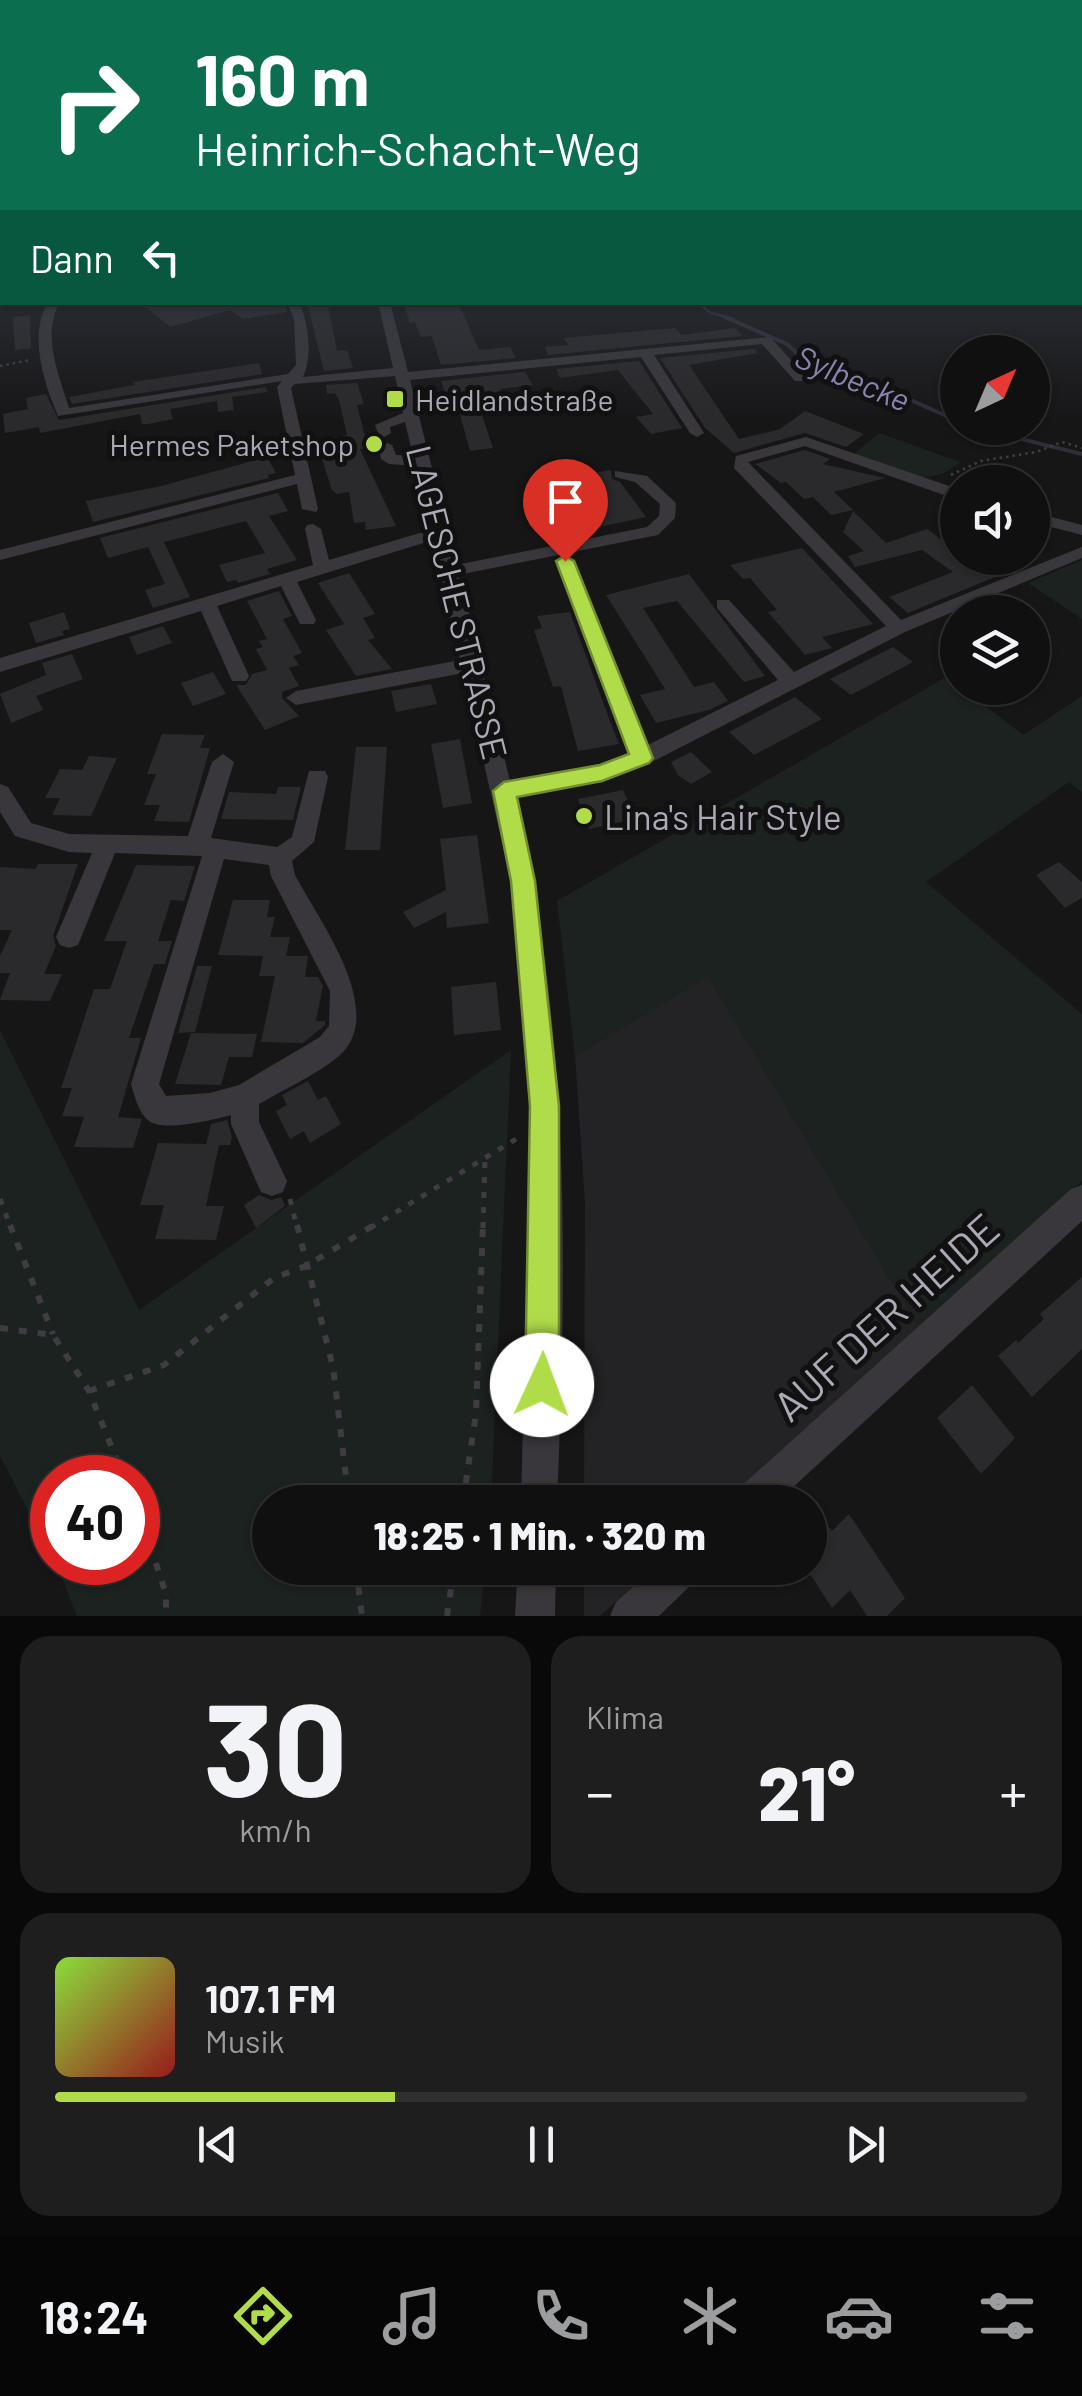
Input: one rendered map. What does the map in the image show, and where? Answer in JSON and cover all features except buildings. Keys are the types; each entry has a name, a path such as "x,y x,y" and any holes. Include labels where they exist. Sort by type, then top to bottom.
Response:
{"street":[{"path":"52,305 44,333 57,414 202,387 401,374 765,340 800,378"},
{"path":"294,305 300,319 302,366 284,387 300,478 310,509"},
{"name":"LAGESCHE STRASSE","path":"385,305 452,571 523,881 544,1128 546,1267 540,1485"},
{"path":"645,352 697,433"},
{"path":"384,435 411,414"},
{"path":"363,430 384,435"},
{"path":"384,435 389,460 424,462"},
{"path":"898,628 739,465 740,459 806,440 940,489"},
{"path":"452,571 652,530 668,518 668,503 641,479 622,474"},
{"path":"0,555 300,478"},
{"path":"1050,522 1082,530"},
{"path":"313,529 322,568"},
{"path":"0,665 442,532"},
{"path":"504,791 602,772 642,758 898,628 1082,552"},
{"path":"565,561 642,758"},
{"path":"286,578 307,620"},
{"path":"206,600 239,676"},
{"path":"723,604 791,682"},
{"path":"296,698 474,664"},
{"path":"223,762 207,847 145,1084 150,1100 160,1111 210,1107 245,1097 330,1046 342,1030 342,990 283,876 280,857"},
{"path":"0,793 22,830 69,843 207,847 280,857 302,842 317,778"},
{"path":"69,937 107,844"},
{"path":"245,1097 245,1124 280,1188"},
{"name":"AUF DER HEIDE","path":"770,1485 1082,1200"},
{"path":"536,1616 537,1585"},
{"path":"630,1616 664,1585"}],"path":[{"path":"0,366 50,356"},
{"path":"937,488 963,467 1057,444 1082,448"},
{"path":"89,1390 164,1365 274,1278 306,1266 485,1156 518,1137 544,1128"},
{"path":"465,1485 476,1413 485,1156"},
{"path":"280,1188 333,1367 347,1485"},
{"path":"0,1199 53,1335 89,1390 115,1455"},
{"path":"0,1328 53,1335"},
{"path":"160,1576 166,1594 166,1616"},
{"path":"358,1585 362,1616"},
{"path":"447,1616 452,1585"}],"shaded area":[{"path":"879,433 960,462 940,465 940,474 922,477 854,454"},
{"path":"1082,560 1082,619 1028,583"},
{"path":"940,681 940,705 985,705 1023,735 1082,696 1082,792 1069,782 926,882 1082,1014 1082,1181 920,1328 708,977 575,1056 557,901"},
{"path":"708,976 920,1328 745,1485 584,1485 585,1202 575,1056"},
{"path":"0,1030 139,1310 511,1050 492,1485 252,1485 252,1585 483,1585 480,1616 77,1616 65,1585 160,1585 160,1455 30,1455 30,1514 0,1456"},
{"path":"584,1585 635,1585 600,1616 584,1616"}],"waterway":[{"name":"Sylbecke","path":"700,305 711,313 734,319"},
{"name":"Sylbecke","path":"725,317 787,344 800,356 851,383 890,391 940,413"},
{"name":"Sylbecke","path":"1045,445 1082,454"}],"place":[{"name":"Heidlandstraße","path":"395,399"},
{"name":"Hermes Paketshop","path":"374,444"},
{"name":"Lina's Hair Style","path":"584,816"}],"route":[{"path":"542,1385 546,1267 544,1106 523,881 504,791 562,782 642,758 565,561"}]}
